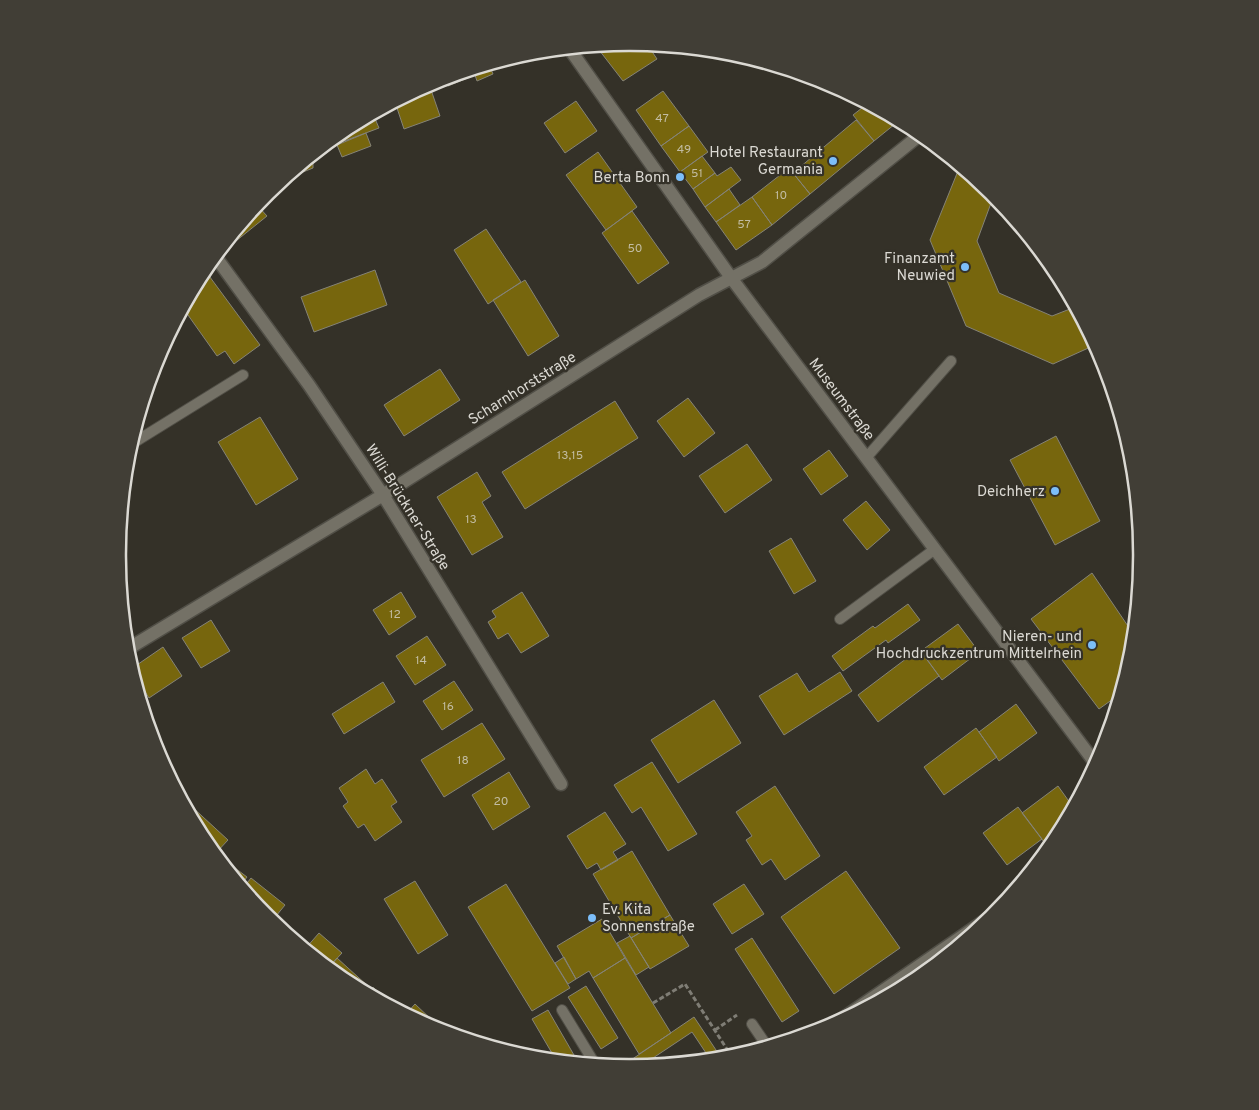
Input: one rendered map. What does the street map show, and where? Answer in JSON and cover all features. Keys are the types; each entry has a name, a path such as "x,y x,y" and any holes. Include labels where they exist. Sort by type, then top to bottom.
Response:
{"street":[{"name":"Museumstraße","path":"574,55 732,279 1091,757"},
{"name":"Scharnhorststraße","path":"134,645 383,495 699,295 762,262 914,140"},
{"name":"Willi-Brückner-Straße","path":"220,262 310,384 383,495 561,784"},
{"path":"901,979 924,964"}],"lane":[{"path":"866,458 951,361"},
{"path":"139,439 243,375"},
{"path":"840,619 935,549"},
{"path":"562,1010 591,1057"},
{"path":"752,1024 764,1041"}],"path":[{"path":"653,1003 685,984 727,1049"}],"building":[{"path":"601,52 652,52 657,59 623,81"},
{"path":"491,70 493,74 477,81 475,76"},
{"path":"663,91 689,126 661,146 636,110"},
{"path":"432,92 440,116 404,129 397,108"},
{"path":"576,101 597,131 565,153 544,123"},
{"path":"862,108 893,126 874,141 853,115"},
{"path":"376,120 379,128 341,142"},
{"path":"856,120 874,141 810,194 793,173"},
{"path":"689,126 708,152 680,172 661,146"},
{"path":"366,133 371,146 342,157 338,145"},
{"path":"598,152 637,207 606,230 566,175"},
{"path":"702,156 715,173 693,189 680,172"},
{"path":"313,163 313,168 301,173"},
{"path":"731,167 741,180 705,207 693,189 715,173 717,176"},
{"path":"789,168 810,194 772,225 752,197"},
{"name":"Finanzamt Neuwied","path":"957,172 991,204 977,241 999,293 1052,316 1069,309 1088,348 1053,364 966,326 930,240"},
{"path":"729,189 740,205 716,222 705,207"},
{"path":"752,197 772,225 736,250 716,222"},
{"path":"262,211 267,216 236,241 251,223"},
{"path":"632,211 669,263 638,284 602,233"},
{"path":"486,229 521,282 488,304 454,250"},
{"path":"375,270 387,305 314,332 301,297"},
{"path":"210,277 260,345 234,364 225,351 217,356 187,314"},
{"path":"525,280 559,336 528,356 493,300"},
{"path":"440,369 460,400 404,436 384,405"},
{"path":"688,398 715,433 684,457 657,421"},
{"path":"615,401 638,438 525,509 502,472"},
{"path":"260,417 298,479 256,505 218,442"},
{"name":"Deichherz","path":"1056,436 1100,521 1055,545 1010,460"},
{"path":"747,444 772,480 725,513 699,476"},
{"path":"829,450 848,476 821,495 803,469"},
{"path":"477,472 491,496 482,502 503,537 472,555 437,497"},
{"path":"866,501 890,530 867,550 843,520"},
{"path":"791,538 816,581 794,594 769,551"},
{"name":"Nieren- und Hochdruckzentrum Mittelrhein","path":"1092,573 1128,626 1124,653 1112,700 1099,709 1031,619"},
{"path":"401,592 416,617 389,635 373,610"},
{"path":"522,592 549,636 521,653 508,633 498,639 488,622 496,617 492,611"},
{"path":"908,604 920,620 888,643 886,640 843,671 832,656 873,626 875,628"},
{"path":"211,620 230,651 201,668 182,638"},
{"path":"958,624 979,652 942,680 921,651"},
{"path":"427,636 446,665 415,685 396,656"},
{"path":"163,647 182,676 149,698 145,691 138,664"},
{"path":"919,649 939,676 878,722 858,695"},
{"path":"840,672 852,691 784,735 759,696 797,673 809,692"},
{"path":"454,681 473,710 442,730 423,701"},
{"path":"383,682 395,702 344,734 332,714"},
{"path":"714,700 741,743 678,783 651,740"},
{"path":"1016,704 1037,733 999,761 979,732"},
{"path":"482,723 505,759 444,797 421,760"},
{"path":"976,728 997,757 944,795 924,767"},
{"path":"652,762 697,834 668,851 641,807 632,813 614,785"},
{"path":"366,769 375,784 382,779 397,802 391,806 402,822 375,841 364,824 358,828 343,806 348,802 339,788"},
{"path":"509,772 530,807 493,830 472,795"},
{"path":"775,786 820,856 785,880 771,859 762,865 746,840 752,836 736,812"},
{"path":"1058,786 1069,801 1044,841 1022,813"},
{"path":"1018,807 1042,839 1007,865 983,833"},
{"path":"194,809 228,840 220,848"},
{"path":"605,812 626,844 613,852 618,860 601,870 597,863 587,869 567,836"},
{"path":"632,851 670,915 631,938 593,874"},
{"path":"235,868 247,877 245,880"},
{"path":"846,871 900,948 834,994 781,917"},
{"path":"251,878 285,905 277,915 247,883"},
{"path":"415,881 448,935 418,954 384,899"},
{"path":"506,884 570,988 532,1011 468,907"},
{"path":"744,884 764,914 732,934 713,904"},
{"path":"670,915 689,946 650,969 631,938"},
{"path":"602,919 625,958 593,978 589,971 576,979 557,946"},
{"path":"319,933 342,953 333,962 309,944"},
{"path":"630,936 649,967 636,975 617,943"},
{"path":"752,938 799,1011 782,1022 735,949"},
{"path":"564,957 576,979 568,984 555,963"},
{"path":"337,958 364,983 350,974 333,962"},
{"path":"625,958 671,1033 639,1054 593,978"},
{"path":"586,986 618,1038 601,1049 568,997"},
{"path":"415,1004 428,1016 411,1009"},
{"path":"548,1010 574,1055 551,1052 532,1019"},
{"path":"694,1017 716,1051 706,1052 692,1032 653,1058 633,1059"}],"place":[{"name":"Hotel Restaurant Germania","path":"833,161"},
{"name":"Berta Bonn","path":"680,177"},
{"name":"Finanzamt Neuwied","path":"965,267"},
{"name":"Deichherz","path":"1055,491"},
{"name":"Nieren- und Hochdruckzentrum Mittelrhein","path":"1092,645"},
{"name":"Ev. Kita Sonnenstraße","path":"592,918"}]}
